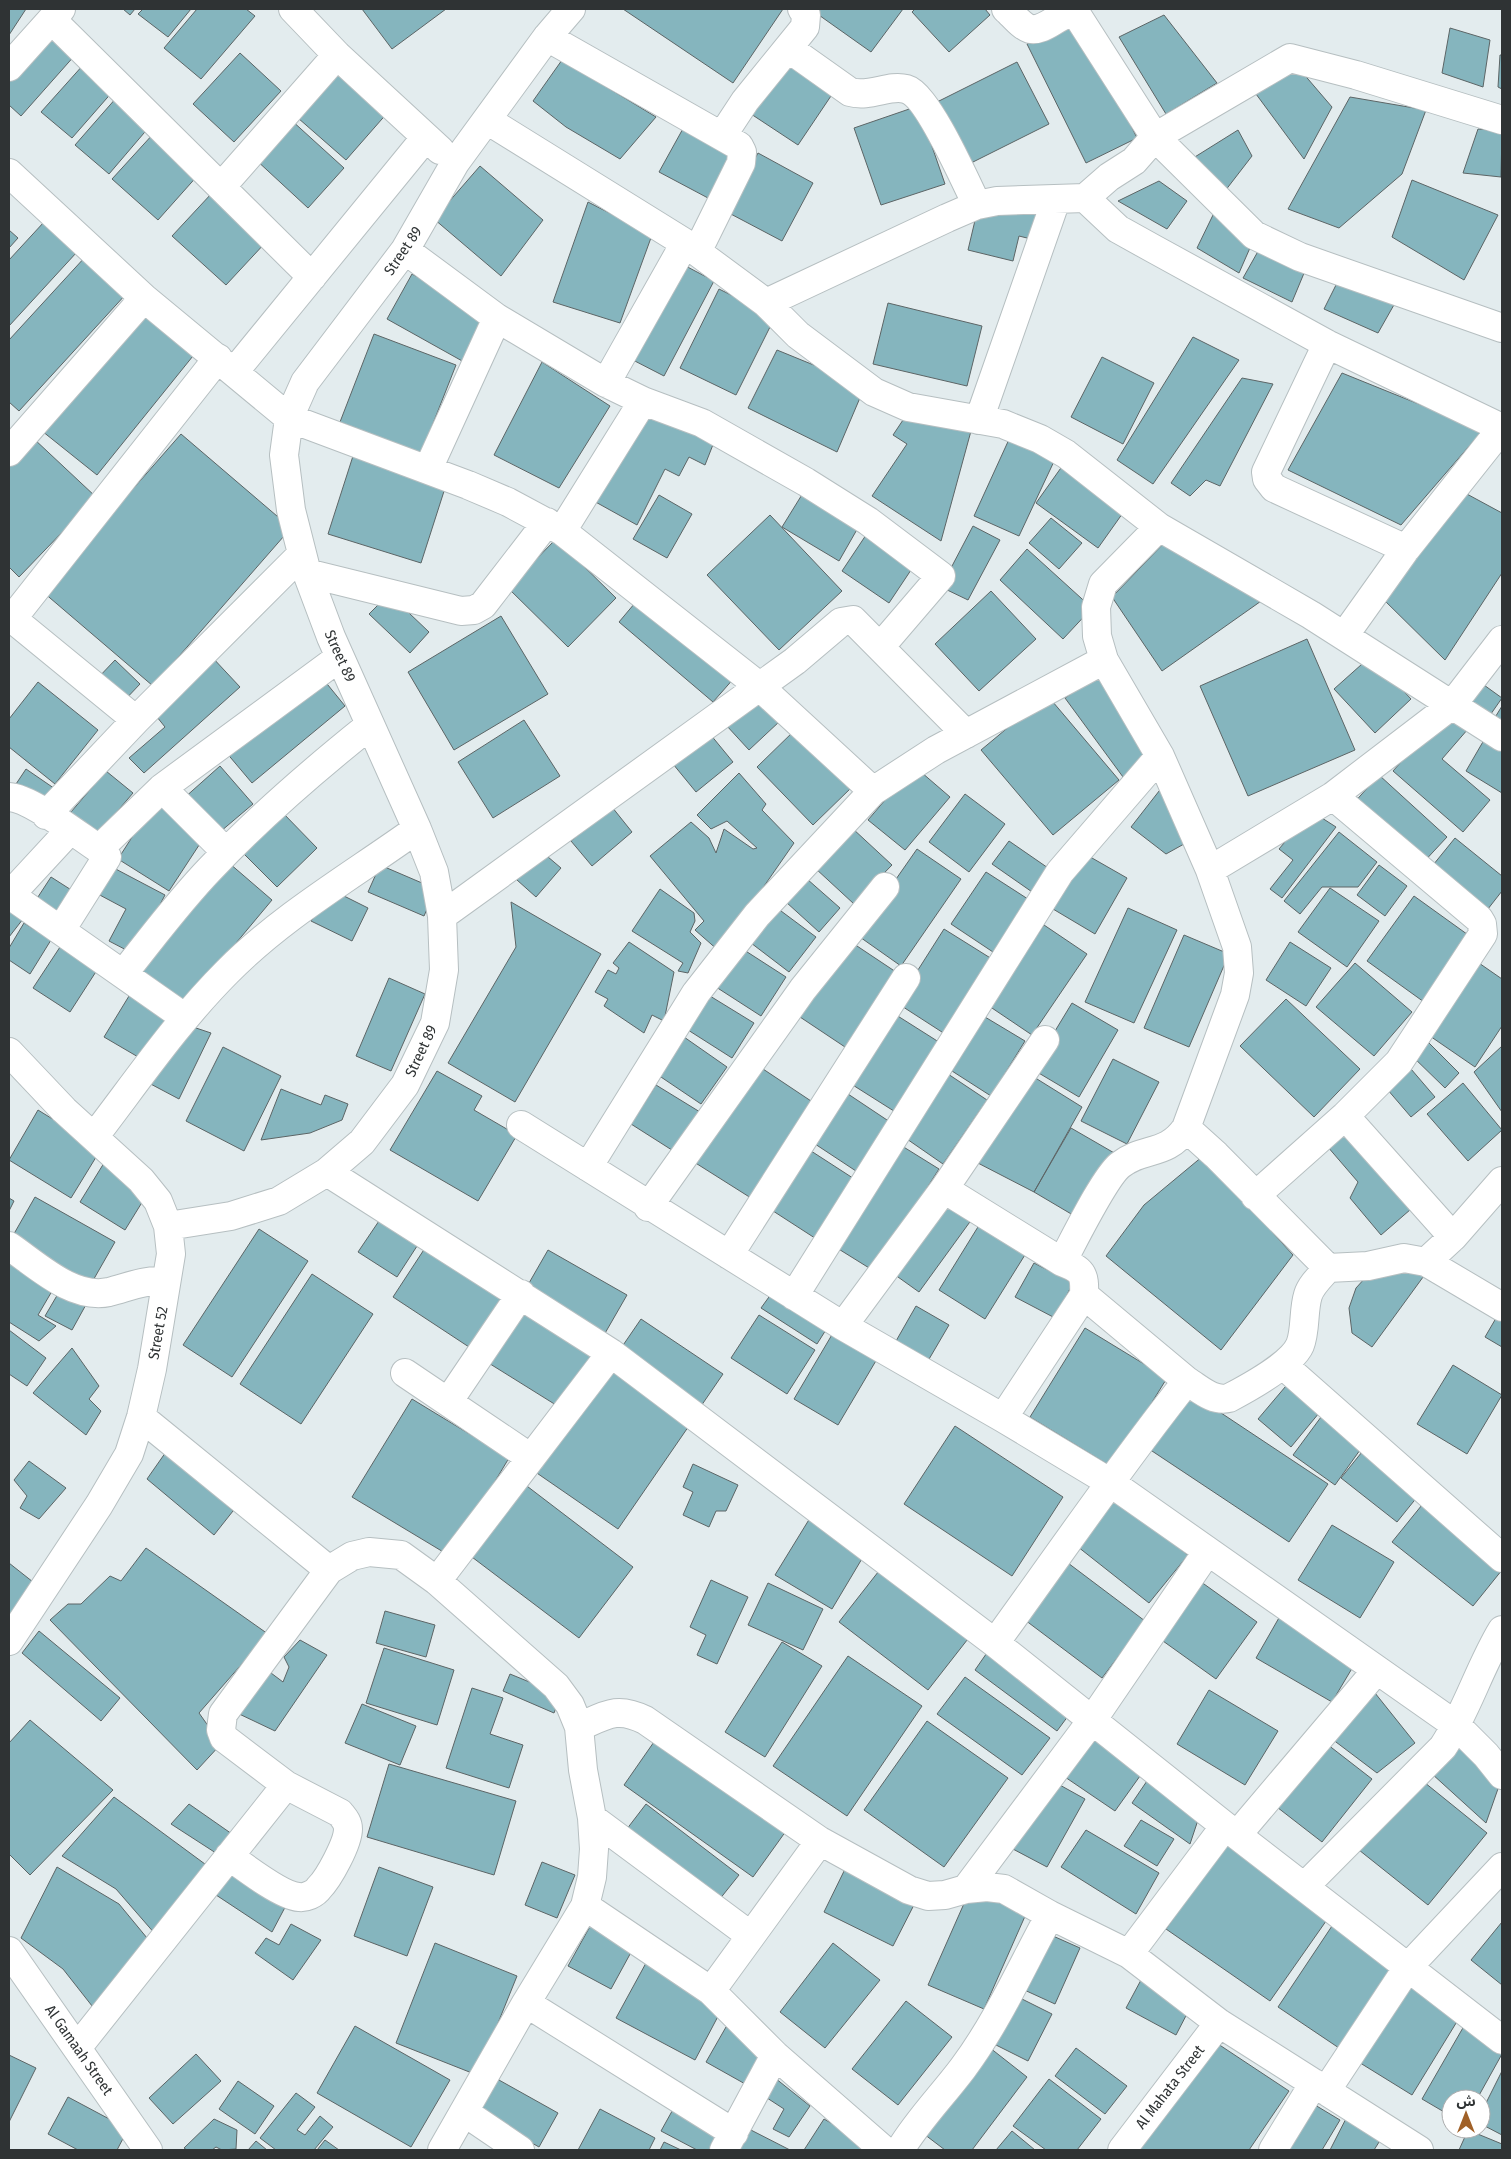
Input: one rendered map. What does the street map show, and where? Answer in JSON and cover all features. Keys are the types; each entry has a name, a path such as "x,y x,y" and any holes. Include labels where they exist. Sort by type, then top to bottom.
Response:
{"street":[{"path":"293,9 337,55 455,163"},
{"name":"Street 89","path":"168,1226 231,1216 279,1201 327,1172 362,1142 405,1085 435,1023 444,970 442,916 434,872 418,830 340,657 304,564 291,510 284,455 289,418 305,382 405,250 455,163 547,37 571,9"},
{"path":"722,136 745,101 805,27 806,15 802,9"},
{"path":"1006,9 1021,24 1030,28 1037,28 1069,13 1078,14 1155,136 1254,235 1308,260 1502,328"},
{"path":"9,66 56,15 221,187 312,277"},
{"path":"547,37 739,146 742,158 691,247 606,383"},
{"path":"788,48 850,92 860,95 898,88 912,91 926,106 977,205"},
{"path":"221,187 337,55"},
{"path":"766,304 977,205 997,201 1085,198 1109,177 1134,161 1155,136 1290,58 1356,75 1502,120"},
{"path":"487,120 691,247 766,304 798,335 874,392 908,407 1003,424 1040,439 1058,449 1159,527 1344,636 1502,736"},
{"path":"136,720 13,624 226,365 312,277 426,137"},
{"path":"9,173 144,298 289,418 428,469 508,502 554,526 759,686 874,791"},
{"path":"1085,198 1118,229 1327,344 1502,428 1406,549 1344,636"},
{"path":"979,420 1056,200"},
{"path":"405,250 497,318 606,383 643,401 702,423 806,482 868,521 941,576 881,646"},
{"path":"9,452 144,298"},
{"path":"428,469 497,318"},
{"path":"1327,344 1266,472 1267,479 1274,488 1406,549"},
{"path":"46,815 136,720 304,564 461,611 474,610 483,605 554,526 643,401"},
{"path":"1062,1262 1112,1172 1131,1158 1171,1145 1186,1128 1234,995 1239,973 1237,947 1210,870 1160,756 1104,660 1097,636 1096,607 1103,584 1159,527"},
{"path":"442,916 795,661 841,622 853,620 881,646 966,734"},
{"path":"1210,870 1333,796 1452,704 1502,640"},
{"path":"99,849 162,788 340,657"},
{"path":"588,1167 696,993 757,915 874,791 936,750 1104,660"},
{"path":"123,974 226,852 317,768 370,725"},
{"path":"794,1296 1060,872 1160,756"},
{"path":"162,788 226,852"},
{"path":"1255,1196 1345,1116 1399,1062 1481,940 1483,929 1479,919 1333,796"},
{"path":"9,797 18,797 105,854 106,860 60,930"},
{"path":"70,830 9,896 184,1017"},
{"path":"94,1137 184,1017 228,971 268,935 418,830"},
{"path":"648,1207 803,989 885,887"},
{"path":"729,1255 906,978"},
{"path":"843,1326 944,1188 1045,1040"},
{"name":"Street 52","path":"9,1052 64,1110 141,1180 158,1201 168,1226 171,1254 141,1417 129,1454 99,1505 9,1641"},
{"path":"1345,1116 1453,1237"},
{"path":"521,1126 648,1207 843,1326 1111,1483 1376,1671 1457,1726 1486,1755 1502,1775"},
{"path":"1186,1128 1216,1155 1328,1268"},
{"path":"327,1172 611,1353 995,1643 1231,1830 1502,2040"},
{"path":"1426,1262 1453,1237 1502,1181"},
{"path":"944,1188 1062,1262 1078,1268 1083,1275 1084,1295 1003,1418"},
{"path":"9,1246 62,1282 85,1292 108,1292 151,1280 166,1282"},
{"path":"1084,1295 1187,1381 1213,1398 1222,1399 1237,1394 1282,1365 1300,1346 1310,1289 1328,1268 1368,1266 1404,1258 1426,1262 1502,1307"},
{"path":"448,1402 521,1294"},
{"path":"437,1581 611,1353"},
{"path":"1282,1365 1502,1558"},
{"path":"406,1373 531,1458"},
{"path":"995,1643 1111,1483 1138,1441 1187,1381"},
{"path":"141,1417 329,1570"},
{"path":"229,1856 291,1896 301,1898 310,1895 319,1888 346,1842 348,1828 346,1820 340,1813 286,1785 224,1738 220,1722 223,1714 329,1570 352,1556 382,1552 401,1555 437,1581 556,1686 570,1705 579,1727 583,1770 592,1818 592,1877 586,1906 526,2003 442,2150"},
{"path":"966,1888 1093,1719 1207,1552"},
{"path":"1304,1887 1443,1747 1457,1726 1477,1676 1502,1630"},
{"path":"1129,1954 1231,1830 1376,1671"},
{"path":"579,1727 611,1712 631,1713 645,1720 820,1841 910,1890 928,1896 946,1895 966,1888 987,1887 1004,1889 1050,1915 1129,1954 1219,2023 1419,2150"},
{"path":"77,2048 286,1785"},
{"path":"592,1818 751,1936"},
{"path":"711,1991 820,1841"},
{"path":"1273,2150 1408,1967 1502,1867"},
{"path":"586,1906 711,1991 775,2055 884,2150"},
{"path":"900,2150 914,2128 963,2068 994,2020 1050,1915"},
{"name":"Al Gamaah Street","path":"9,1950 148,2150"},
{"path":"526,2003 729,2141 775,2055"},
{"name":"Al Mahata Street","path":"1122,2150 1219,2023"},
{"path":"464,2112 520,2150"}],"building":[{"path":"9,9 26,9 9,35"},
{"path":"123,9 135,9 130,15"},
{"path":"143,9 191,9 168,37 138,14"},
{"path":"197,9 246,9 255,16 201,79 164,48"},
{"path":"362,9 446,9 392,49"},
{"path":"623,9 783,9 733,83"},
{"path":"819,9 903,9 871,52 816,13"},
{"path":"915,9 985,9 990,15 949,52 912,12"},
{"path":"1164,15 1217,83 1166,114 1119,37"},
{"path":"1079,19 1137,138 1086,163 1027,44"},
{"path":"1450,28 1490,40 1483,87 1442,73"},
{"path":"51,33 76,54 21,116 9,105 9,81"},
{"path":"240,53 281,91 234,142 193,104"},
{"path":"1500,55 1502,55 1502,89 1498,87"},
{"path":"1290,58 1332,107 1304,159 1256,94"},
{"path":"788,59 835,90 798,145 751,114"},
{"path":"562,60 656,117 620,159 566,127 533,101"},
{"path":"1017,62 1049,124 965,166 933,104"},
{"path":"84,64 114,90 72,138 41,112"},
{"path":"342,69 389,111 346,160 298,118"},
{"path":"117,97 150,126 109,174 75,145"},
{"path":"1350,97 1426,110 1402,174 1339,228 1288,209"},
{"path":"918,106 945,184 881,205 854,128"},
{"path":"290,119 344,168 308,208 254,158"},
{"path":"685,125 733,151 708,198 659,172"},
{"path":"1478,129 1502,131 1501,177 1463,173"},
{"path":"1238,130 1252,156 1225,191 1190,160"},
{"path":"154,133 199,174 158,220 112,179"},
{"path":"758,153 813,183 782,241 727,212"},
{"path":"480,166 543,220 501,276 434,219"},
{"path":"1412,180 1498,215 1464,280 1392,237"},
{"path":"1159,181 1187,201 1167,229 1118,201"},
{"path":"212,193 266,242 226,285 172,236"},
{"path":"588,202 652,235 620,323 553,302"},
{"path":"1047,208 1039,241 1019,236 1013,261 968,250 977,212"},
{"path":"1213,215 1253,241 1239,273 1197,248"},
{"path":"44,222 77,252 9,326 9,260"},
{"path":"9,230 18,238 9,248"},
{"path":"1261,246 1307,266 1292,302 1243,278"},
{"path":"86,256 127,293 19,411 9,402 9,340"},
{"path":"680,263 714,281 664,376 629,358"},
{"path":"412,274 489,316 464,362 387,319"},
{"path":"1338,281 1395,303 1378,333 1324,309"},
{"path":"719,289 775,317 736,395 680,368"},
{"path":"888,303 982,326 967,386 873,364"},
{"path":"142,307 197,351 97,475 42,431"},
{"path":"374,334 456,365 421,454 340,422"},
{"path":"1193,337 1239,360 1153,484 1117,460"},
{"path":"777,350 865,386 837,452 748,408"},
{"path":"1102,357 1154,383 1123,444 1071,417"},
{"path":"542,362 610,406 559,488 494,455"},
{"path":"1342,373 1483,430 1401,525 1288,470"},
{"path":"1242,378 1273,384 1220,486 1206,480 1190,496 1171,483"},
{"path":"645,411 716,437 705,465 689,457 679,476 665,469 637,525 592,500"},
{"path":"907,414 971,431 941,541 872,496 907,444 893,435"},
{"path":"181,434 291,528 153,686 43,592"},
{"path":"1011,435 1057,455 1019,536 974,516"},
{"path":"33,438 96,497 19,577 9,567 9,464"},
{"path":"353,456 446,485 421,563 328,534"},
{"path":"1063,465 1125,510 1098,548 1036,503"},
{"path":"803,493 859,526 839,561 782,527"},
{"path":"1465,493 1502,513 1502,573 1445,660 1381,597"},
{"path":"659,495 692,514 667,558 633,539"},
{"path":"770,515 842,591 779,650 707,575"},
{"path":"1051,518 1082,543 1059,569 1029,543"},
{"path":"973,526 1000,540 968,600 941,587"},
{"path":"868,532 915,564 889,603 842,571"},
{"path":"556,539 616,598 568,647 508,588"},
{"path":"1163,544 1264,599 1162,671 1112,597"},
{"path":"1027,549 1092,608 1063,639 1000,580"},
{"path":"991,591 1036,639 979,691 935,644"},
{"path":"389,594 429,632 410,653 369,614"},
{"path":"640,597 735,677 713,702 619,622"},
{"path":"501,616 548,694 454,750 408,672"},
{"path":"1307,639 1355,750 1248,796 1200,686"},
{"path":"211,656 240,687 144,773 129,758 165,727 157,717 168,708 161,700"},
{"path":"1371,656 1411,699 1375,733 1334,689"},
{"path":"115,660 140,684 122,703 96,680"},
{"path":"319,674 345,706 252,783 225,751"},
{"path":"1099,674 1156,753 1123,777 1065,698"},
{"path":"1477,680 1502,698 1486,721 1460,703"},
{"path":"38,682 98,730 55,784 9,747 9,719"},
{"path":"1047,695 1119,780 1053,835 981,750"},
{"path":"757,698 780,721 749,750 726,725"},
{"path":"1502,706 1502,731 1491,724"},
{"path":"1447,710 1468,729 1442,759 1490,800 1463,832 1393,771"},
{"path":"524,720 560,776 493,818 458,762"},
{"path":"796,729 852,787 813,825 757,767"},
{"path":"710,734 733,762 696,792 673,764"},
{"path":"1484,740 1502,751 1502,793 1466,771"},
{"path":"220,766 253,804 214,837 183,799"},
{"path":"914,766 950,797 905,850 868,820"},
{"path":"26,769 61,793 43,808 14,787"},
{"path":"106,771 133,793 91,842 65,819"},
{"path":"739,773 766,804 762,810 794,843 719,951 695,930 704,921 650,856 691,822 709,838 716,853 724,829 753,849 757,848 727,821 711,829 697,815"},
{"path":"1379,775 1447,837 1420,866 1352,805"},
{"path":"1163,786 1193,839 1166,854 1131,827"},
{"path":"965,794 1005,824 969,872 929,842"},
{"path":"154,803 205,836 169,891 118,859"},
{"path":"612,807 632,832 592,866 571,841"},
{"path":"281,811 317,848 277,887 241,851"},
{"path":"1311,811 1336,827 1282,898 1270,889 1293,860 1279,849"},
{"path":"852,828 892,865 854,904 815,868"},
{"path":"1339,832 1377,862 1358,887 1322,887 1300,914 1284,901"},
{"path":"1455,838 1502,876 1502,891 1484,914 1429,870"},
{"path":"1009,841 1051,870 1035,894 992,864"},
{"path":"917,849 961,879 901,966 857,935"},
{"path":"541,851 561,868 536,897 517,880"},
{"path":"1085,854 1127,878 1095,934 1053,909"},
{"path":"229,863 272,900 181,1009 137,973"},
{"path":"380,865 436,889 424,916 368,892"},
{"path":"1379,865 1407,886 1385,916 1357,895"},
{"path":"110,866 165,895 134,954 109,941 126,909 96,893"},
{"path":"986,872 1031,901 996,954 951,924"},
{"path":"51,877 76,893 60,919 34,903"},
{"path":"807,879 840,908 819,932 786,902"},
{"path":"1330,888 1379,921 1347,967 1298,932"},
{"path":"660,889 694,913 695,921 690,932 701,943 688,973 678,971 683,963 632,931"},
{"path":"336,892 368,908 352,941 311,921"},
{"path":"1414,896 1471,937 1424,1002 1367,961"},
{"path":"511,902 601,954 515,1102 448,1063 516,947"},
{"path":"9,908 23,919 9,937"},
{"path":"777,908 816,937 789,972 751,943"},
{"path":"1128,908 1177,930 1134,1023 1085,1002"},
{"path":"24,923 51,940 30,974 9,960 9,948"},
{"path":"1044,925 1087,954 1032,1035 989,1006"},
{"path":"944,929 992,959 945,1034 897,1003"},
{"path":"1184,935 1229,954 1189,1047 1144,1028"},
{"path":"848,940 899,974 848,1049 797,1015"},
{"path":"629,942 674,972 664,1021 652,1015 644,1033 604,1006 608,999 595,992 608,970 616,974 619,968 613,963"},
{"path":"1290,942 1331,968 1306,1006 1266,980"},
{"path":"62,944 99,967 70,1012 33,988"},
{"path":"741,948 786,977 761,1016 716,987"},
{"path":"1476,961 1502,979 1502,1026 1475,1067 1427,1034"},
{"path":"1355,963 1412,1012 1374,1056 1316,1007"},
{"path":"389,978 425,994 391,1071 356,1056"},
{"path":"129,996 170,1020 145,1061 104,1037"},
{"path":"710,996 754,1023 732,1058 688,1030"},
{"path":"1286,999 1360,1069 1314,1117 1240,1046"},
{"path":"1072,1003 1118,1030 1079,1097 1032,1069"},
{"path":"893,1013 942,1044 897,1113 848,1082"},
{"path":"985,1017 1025,1041 991,1096 952,1071"},
{"path":"184,1024 211,1033 179,1099 145,1081"},
{"path":"684,1037 727,1067 701,1104 658,1075"},
{"path":"1423,1037 1459,1073 1445,1088 1408,1052"},
{"path":"1502,1046 1502,1112 1474,1072"},
{"path":"223,1047 281,1076 244,1151 186,1121"},
{"path":"1113,1059 1159,1082 1127,1144 1081,1121"},
{"path":"1405,1062 1435,1097 1411,1117 1381,1082"},
{"path":"757,1065 814,1103 751,1198 694,1162"},
{"path":"437,1071 482,1096 474,1110 517,1135 478,1201 390,1150"},
{"path":"948,1074 987,1100 943,1164 904,1137"},
{"path":"1029,1074 1082,1107 1034,1192 974,1161"},
{"path":"1463,1083 1502,1130 1468,1161 1427,1114"},
{"path":"656,1085 700,1112 675,1152 631,1124"},
{"path":"281,1089 321,1105 325,1095 348,1104 342,1120 310,1133 261,1140"},
{"path":"845,1092 893,1124 859,1173 812,1142"},
{"path":"38,1110 101,1149 71,1198 9,1160"},
{"path":"1346,1118 1418,1203 1381,1235 1350,1198 1358,1182 1321,1139"},
{"path":"1071,1128 1116,1154 1078,1218 1034,1192"},
{"path":"902,1146 939,1169 874,1271 837,1248"},
{"path":"808,1149 859,1182 821,1242 770,1209"},
{"path":"1203,1156 1293,1255 1221,1350 1106,1256 1144,1205"},
{"path":"104,1163 149,1191 125,1230 80,1202"},
{"path":"35,1197 115,1242 91,1284 11,1239"},
{"path":"9,1198 14,1201 9,1211"},
{"path":"944,1198 972,1219 919,1292 891,1272"},
{"path":"381,1218 419,1243 397,1277 358,1252"},
{"path":"981,1222 1028,1250 985,1319 939,1290"},
{"path":"259,1229 308,1261 232,1377 183,1345"},
{"path":"427,1245 503,1295 469,1347 393,1297"},
{"path":"548,1250 627,1295 604,1335 525,1290"},
{"path":"9,1257 55,1286 38,1315 56,1326 39,1341 9,1322"},
{"path":"1034,1263 1073,1283 1055,1318 1015,1297"},
{"path":"1404,1268 1426,1273 1372,1347 1352,1333 1349,1308 1356,1288 1366,1277"},
{"path":"312,1274 373,1314 301,1424 240,1384"},
{"path":"62,1287 88,1301 72,1330 45,1316"},
{"path":"774,1290 829,1325 817,1344 761,1308"},
{"path":"523,1305 599,1353 564,1410 487,1362"},
{"path":"916,1306 949,1325 925,1366 892,1348"},
{"path":"1499,1313 1502,1315 1502,1347 1485,1337"},
{"path":"759,1315 815,1350 787,1394 731,1358"},
{"path":"641,1319 723,1374 699,1409 617,1354"},
{"path":"1085,1328 1167,1378 1112,1467 1030,1417"},
{"path":"9,1330 46,1358 27,1386 9,1374"},
{"path":"833,1333 877,1359 838,1425 794,1399"},
{"path":"72,1348 99,1386 89,1399 101,1411 86,1435 33,1393"},
{"path":"606,1361 693,1420 618,1529 531,1469"},
{"path":"1453,1365 1502,1395 1467,1454 1417,1424"},
{"path":"1291,1380 1324,1407 1291,1447 1258,1419"},
{"path":"1185,1389 1328,1484 1289,1542 1146,1447"},
{"path":"412,1399 509,1458 450,1556 352,1497"},
{"path":"1324,1413 1365,1443 1335,1485 1293,1455"},
{"path":"955,1426 1063,1497 1012,1576 904,1504"},
{"path":"1366,1447 1422,1491 1397,1522 1341,1478"},
{"path":"168,1449 233,1511 214,1535 147,1479"},
{"path":"29,1461 66,1488 39,1519 20,1508 27,1496 14,1480"},
{"path":"693,1464 738,1485 726,1511 716,1511 709,1527 683,1515 693,1492 683,1487"},
{"path":"519,1480 633,1567 579,1638 464,1551"},
{"path":"1110,1495 1188,1555 1149,1603 1073,1543"},
{"path":"1426,1500 1502,1570 1473,1606 1392,1542"},
{"path":"810,1518 866,1552 832,1609 775,1575"},
{"path":"1332,1525 1394,1562 1360,1618 1298,1580"},
{"path":"146,1548 268,1634 199,1713 221,1744 197,1770 50,1620 68,1604 81,1604 110,1576 121,1581"},
{"path":"1064,1560 1145,1621 1102,1678 1021,1617"},
{"path":"9,1563 33,1582 9,1621"},
{"path":"882,1567 971,1635 928,1690 839,1622"},
{"path":"1197,1579 1257,1622 1216,1679 1156,1636"},
{"path":"711,1580 748,1597 717,1664 697,1655 706,1635 690,1627"},
{"path":"768,1583 823,1609 803,1650 748,1625"},
{"path":"385,1611 435,1625 426,1657 376,1643"},
{"path":"1280,1616 1357,1660 1332,1702 1256,1658"},
{"path":"39,1631 120,1698 101,1721 22,1653"},
{"path":"300,1640 327,1655 275,1731 235,1712 267,1670 283,1682 289,1667 284,1657"},
{"path":"782,1642 822,1666 765,1757 725,1732"},
{"path":"991,1647 1074,1708 1057,1731 975,1670"},
{"path":"384,1648 454,1670 437,1725 366,1703"},
{"path":"848,1656 922,1706 847,1816 773,1766"},
{"path":"510,1674 561,1695 554,1713 503,1691"},
{"path":"965,1677 1050,1738 1022,1775 937,1714"},
{"path":"472,1688 503,1698 490,1734 523,1745 509,1788 446,1768"},
{"path":"1371,1688 1415,1743 1377,1773 1332,1739"},
{"path":"1209,1690 1278,1731 1245,1785 1177,1744"},
{"path":"362,1704 416,1726 400,1765 345,1743"},
{"path":"30,1720 113,1790 30,1875 9,1854 9,1743"},
{"path":"927,1721 1008,1778 944,1867 864,1810"},
{"path":"1093,1733 1145,1769 1115,1811 1062,1775"},
{"path":"656,1739 786,1831 753,1877 624,1785"},
{"path":"1323,1741 1372,1779 1322,1842 1273,1804"},
{"path":"1457,1744 1500,1783 1486,1823 1431,1773"},
{"path":"389,1764 516,1801 494,1875 367,1837"},
{"path":"1149,1778 1200,1814 1190,1844 1132,1803"},
{"path":"1419,1778 1487,1833 1428,1905 1359,1850"},
{"path":"1049,1779 1085,1799 1047,1867 1011,1848"},
{"path":"114,1797 209,1867 156,1935 116,1889 62,1856"},
{"path":"189,1804 232,1834 219,1855 171,1824"},
{"path":"646,1804 739,1875 715,1905 623,1834"},
{"path":"1141,1820 1174,1839 1157,1866 1124,1846"},
{"path":"1086,1830 1159,1873 1136,1914 1061,1867"},
{"path":"1227,1842 1331,1914 1270,2001 1166,1929"},
{"path":"228,1858 291,1896 272,1932 207,1889"},
{"path":"542,1862 575,1875 557,1918 525,1905"},
{"path":"848,1863 918,1897 893,1946 824,1912"},
{"path":"57,1867 119,1904 152,1944 96,2011 63,1969 21,1938"},
{"path":"379,1867 433,1887 407,1956 354,1936"},
{"path":"970,1890 1026,1914 984,2009 928,1985"},
{"path":"593,1921 635,1945 611,1989 568,1966"},
{"path":"1502,1922 1502,1985 1471,1960"},
{"path":"1334,1923 1396,1964 1339,2048 1278,2007"},
{"path":"291,1924 321,1940 293,1980 255,1953 266,1938 279,1945"},
{"path":"1044,1932 1080,1948 1055,2004 1020,1988"},
{"path":"435,1943 517,1976 477,2075 396,2043"},
{"path":"833,1943 880,1980 825,2048 780,2012"},
{"path":"646,1963 724,2005 695,2060 616,2018"},
{"path":"1141,1980 1191,2006 1176,2035 1126,2008"},
{"path":"1406,1981 1461,2015 1412,2095 1357,2061"},
{"path":"1014,1995 1052,2014 1028,2061 990,2042"},
{"path":"906,2001 952,2037 898,2105 852,2069"},
{"path":"355,2026 450,2080 411,2147 317,2093"},
{"path":"1464,2026 1502,2047 1502,2054 1483,2089 1441,2089 1441,2110 1422,2099"},
{"path":"726,2027 767,2050 747,2085 706,2062"},
{"path":"1212,2040 1289,2091 1249,2150 1139,2150"},
{"path":"985,2044 1027,2077 972,2150 945,2150 920,2131"},
{"path":"1076,2048 1127,2086 1105,2114 1055,2076"},
{"path":"196,2054 221,2081 173,2124 149,2098"},
{"path":"9,2055 36,2068 9,2122"},
{"path":"1502,2071 1502,2135 1491,2129 1491,2093"},
{"path":"490,2075 558,2113 539,2147 472,2109"},
{"path":"775,2078 810,2106 789,2137 773,2129 784,2109 764,2096"},
{"path":"1049,2079 1101,2119 1077,2150 1046,2150 1013,2126"},
{"path":"238,2081 274,2106 255,2134 219,2109"},
{"path":"296,2093 315,2107 297,2130 305,2135 320,2116 333,2127 314,2150 276,2150 260,2138"},
{"path":"68,2097 128,2129 117,2150 78,2150 48,2134"},
{"path":"1355,2101 1393,2120 1374,2150 1330,2150"},
{"path":"1310,2102 1340,2120 1322,2150 1282,2150"},
{"path":"676,2104 724,2130 713,2150 697,2150 661,2131"},
{"path":"600,2109 655,2138 649,2150 578,2150"},
{"path":"214,2119 237,2130 236,2149 222,2150 216,2147 212,2150 187,2150 184,2148"},
{"path":"824,2119 878,2150 804,2150"},
{"path":"745,2127 790,2150 732,2150"},
{"path":"1012,2131 1035,2150 996,2150"},
{"path":"1464,2139 1490,2139 1502,2144 1502,2150 1459,2150"},
{"path":"325,2140 339,2150 317,2150"},
{"path":"256,2141 267,2150 248,2150"},
{"path":"664,2142 681,2150 660,2150"}]}
